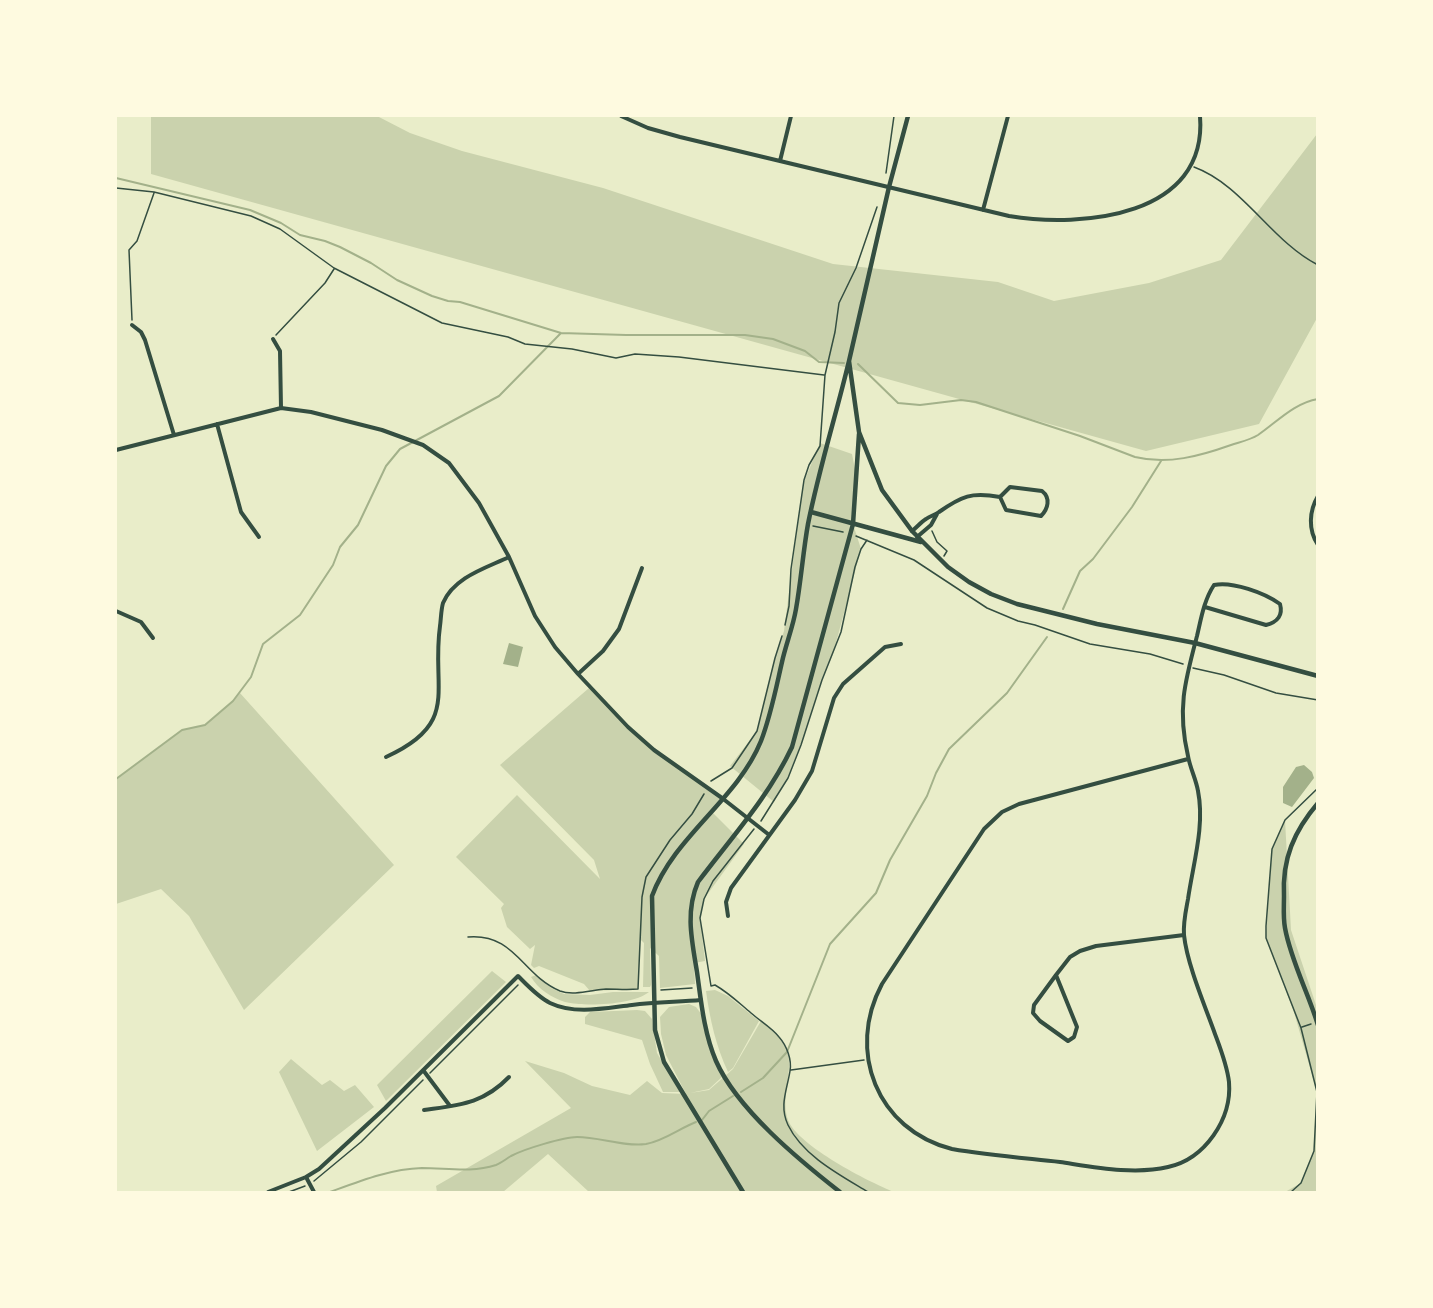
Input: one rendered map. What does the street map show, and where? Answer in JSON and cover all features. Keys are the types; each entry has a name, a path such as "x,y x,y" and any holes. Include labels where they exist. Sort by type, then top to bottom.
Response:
{"street":[{"path":"621,116 648,128 780,161 983,210 1054,221 1117,214 1137,208 1165,194 1190,166 1201,132 1200,116"},
{"path":"780,161 791,116"},
{"path":"743,1192 664,1062 657,1044 653,990 652,896 657,883 676,853 755,754 766,725 779,684 796,612 808,525 849,361 886,186 908,116"},
{"path":"983,210 1008,116"},
{"path":"132,325 141,332 145,340 174,435"},
{"path":"273,339 280,351 281,408"},
{"path":"840,1192 784,1147 727,1081 715,1059 710,1041 691,936 692,897 698,882 775,781 792,747 853,524 859,432 849,361"},
{"path":"116,450 281,408 382,430 418,443 438,454 455,470 479,503 509,556 535,616 555,647 578,674 628,728 654,750 768,834"},
{"path":"217,424 241,512 259,537"},
{"path":"859,432 882,490 912,531 948,567 991,594 1017,604 1097,624 1195,643 1317,676"},
{"path":"1010,487 1042,491 1046,494 1047,507 1041,516 1006,510 1000,497 1010,487"},
{"path":"912,531 927,518 966,495 1000,497"},
{"path":"1317,496 1311,515 1313,536 1317,545"},
{"path":"811,512 919,539"},
{"path":"919,539 938,513"},
{"path":"386,757 414,742 424,733 436,715 439,705 438,639 443,603 461,581 472,573 509,556"},
{"path":"578,674 603,651 619,629 642,568"},
{"path":"1188,759 1033,800 1002,812 991,820 876,995 868,1023 866,1036 868,1060 875,1084 895,1116 912,1130 939,1145 969,1152 1141,1170 1182,1163 1205,1147 1214,1135 1224,1113 1229,1092 1227,1067 1203,1001 1184,935 1186,908 1197,849 1200,806 1198,790 1188,759 1181,718 1182,701 1188,666 1207,597 1214,585 1223,583 1263,594 1280,604 1281,609 1278,619 1266,625 1205,607"},
{"path":"116,610 141,622 153,638"},
{"path":"728,916 726,902 731,888 768,834 795,800 812,771 834,698 843,684 885,647 900,644"},
{"path":"1317,804 1301,824 1287,854 1283,889 1285,930 1317,1023"},
{"path":"1056,975 1077,1027 1074,1036 1068,1041 1047,1027 1033,1013 1034,1005 1056,975 1070,957 1086,949 1184,935"},
{"path":"268,1192 306,1177 324,1165 519,976 540,997 566,1008 599,1010 701,1000"},
{"path":"423,1070 450,1106"},
{"path":"424,1110 488,1096 509,1077"},
{"path":"306,1177 314,1192"}],"path":[{"path":"116,116 116,145"},
{"path":"886,186 894,116"},
{"path":"1190,166 1217,178 1279,235 1317,265"},
{"path":"116,188 154,192 250,216 280,229 334,268 442,323 508,337 525,344 616,358 635,354 679,357 825,375"},
{"path":"132,325 129,250 137,241 154,192"},
{"path":"638,989 642,897 646,877 670,840 692,814 711,780 732,768 757,732 789,606 790,569 804,480 809,465 820,446 825,375 839,303 856,268 878,207"},
{"path":"273,339 325,283 334,268"},
{"path":"808,525 850,534 914,560 987,608 1018,621 1035,624 1090,644 1150,654 1204,672 1224,675 1276,693 1317,700"},
{"path":"867,540 861,549 855,567 841,632 788,778 757,826 713,881 704,899 699,918 711,986 715,985 728,992 780,1038 790,1056 790,1070 783,1105 787,1124 811,1153 868,1192"},
{"path":"1291,1192 1301,1183 1314,1150 1317,1092 1301,1028 1266,938 1266,926 1272,849 1286,820 1317,788"},
{"path":"468,937 492,938 505,945 532,972 562,992 699,987"},
{"path":"290,1192 322,1176 361,1142 532,972"},
{"path":"1301,1028 1317,1023"},
{"path":"790,1070 868,1060"}],"shaded area":[{"path":"151,116 377,116 410,133 462,151 603,188 833,264 998,282 1054,301 1149,283 1221,260 1317,134 1317,318 1259,424 1146,451 151,174"},
{"path":"820,443 852,454 856,474 853,524 861,549 833,654 803,739 789,774 774,802 730,766 757,731 784,631 803,484"},
{"path":"509,643 523,647 518,667 503,664"},
{"path":"589,688 646,743 722,798 711,811 744,844 704,899 700,918 705,961 694,963 695,984 660,988 659,956 650,948 651,985 643,987 644,943 640,939 638,989 590,991 584,984 539,966 534,968 531,965 535,945 530,949 507,927 501,908 504,904 456,857 517,795 600,879 594,860 500,765"},
{"path":"240,693 394,865 244,1010 189,916 161,889 116,904 116,779 182,730 205,725"},
{"path":"1304,765 1312,772 1314,778 1292,807 1283,803 1283,787 1296,767"},
{"path":"1285,820 1291,930 1317,1008 1317,1092 1293,1009 1266,938 1272,849"},
{"path":"492,971 506,982 386,1101 377,1085"},
{"path":"536,975 551,988 564,994 649,992 632,1000 621,1002 574,1004 560,1000 546,992 531,977"},
{"path":"715,990 728,996 759,1021 733,1068 728,1072 717,1043 706,991"},
{"path":"689,1004 696,1007 702,1015 722,1077 709,1089 690,1093 709,1090 733,1069 761,1021 779,1038 787,1052 789,1069 786,1110 788,1120 794,1130 819,1152 835,1162 894,1192 589,1192 548,1154 503,1192 437,1192 436,1186 571,1108 525,1061 564,1073 592,1086 630,1095 647,1081 662,1093 686,1094 666,1055 660,1017 669,1007"},
{"path":"645,1011 652,1019 657,1053 680,1092 663,1092 642,1040 585,1024 585,1017 590,1012"},
{"path":"291,1059 322,1085 330,1080 344,1091 355,1085 374,1107 317,1151 279,1072"},
{"path":"1317,1092 1317,1192 1285,1192 1301,1183 1314,1151"}],"waterway":[{"path":"116,178 250,210 281,223 300,235 340,247 397,280 432,296 460,302 561,333 745,335 773,339 805,351 819,362 844,363"},
{"path":"116,779 182,730 205,725 233,701 251,677 263,644 300,615 333,565 340,547 358,525 386,466 400,449 499,396 561,333"},
{"path":"858,364 898,403 920,405 961,400 976,402 1080,436 1135,457 1160,460 1208,453 1248,440 1301,404 1318,399"},
{"path":"1063,609 1080,571 1093,559 1132,507 1161,461"},
{"path":"741,1092 763,1078 787,1052 830,944 876,893 890,860 927,796 949,749 1007,693 1047,637"},
{"path":"702,1120 709,1111 733,1096"},
{"path":"330,1192 375,1176 410,1169 487,1167 525,1150 577,1137 637,1145 646,1144 696,1122"}]}
